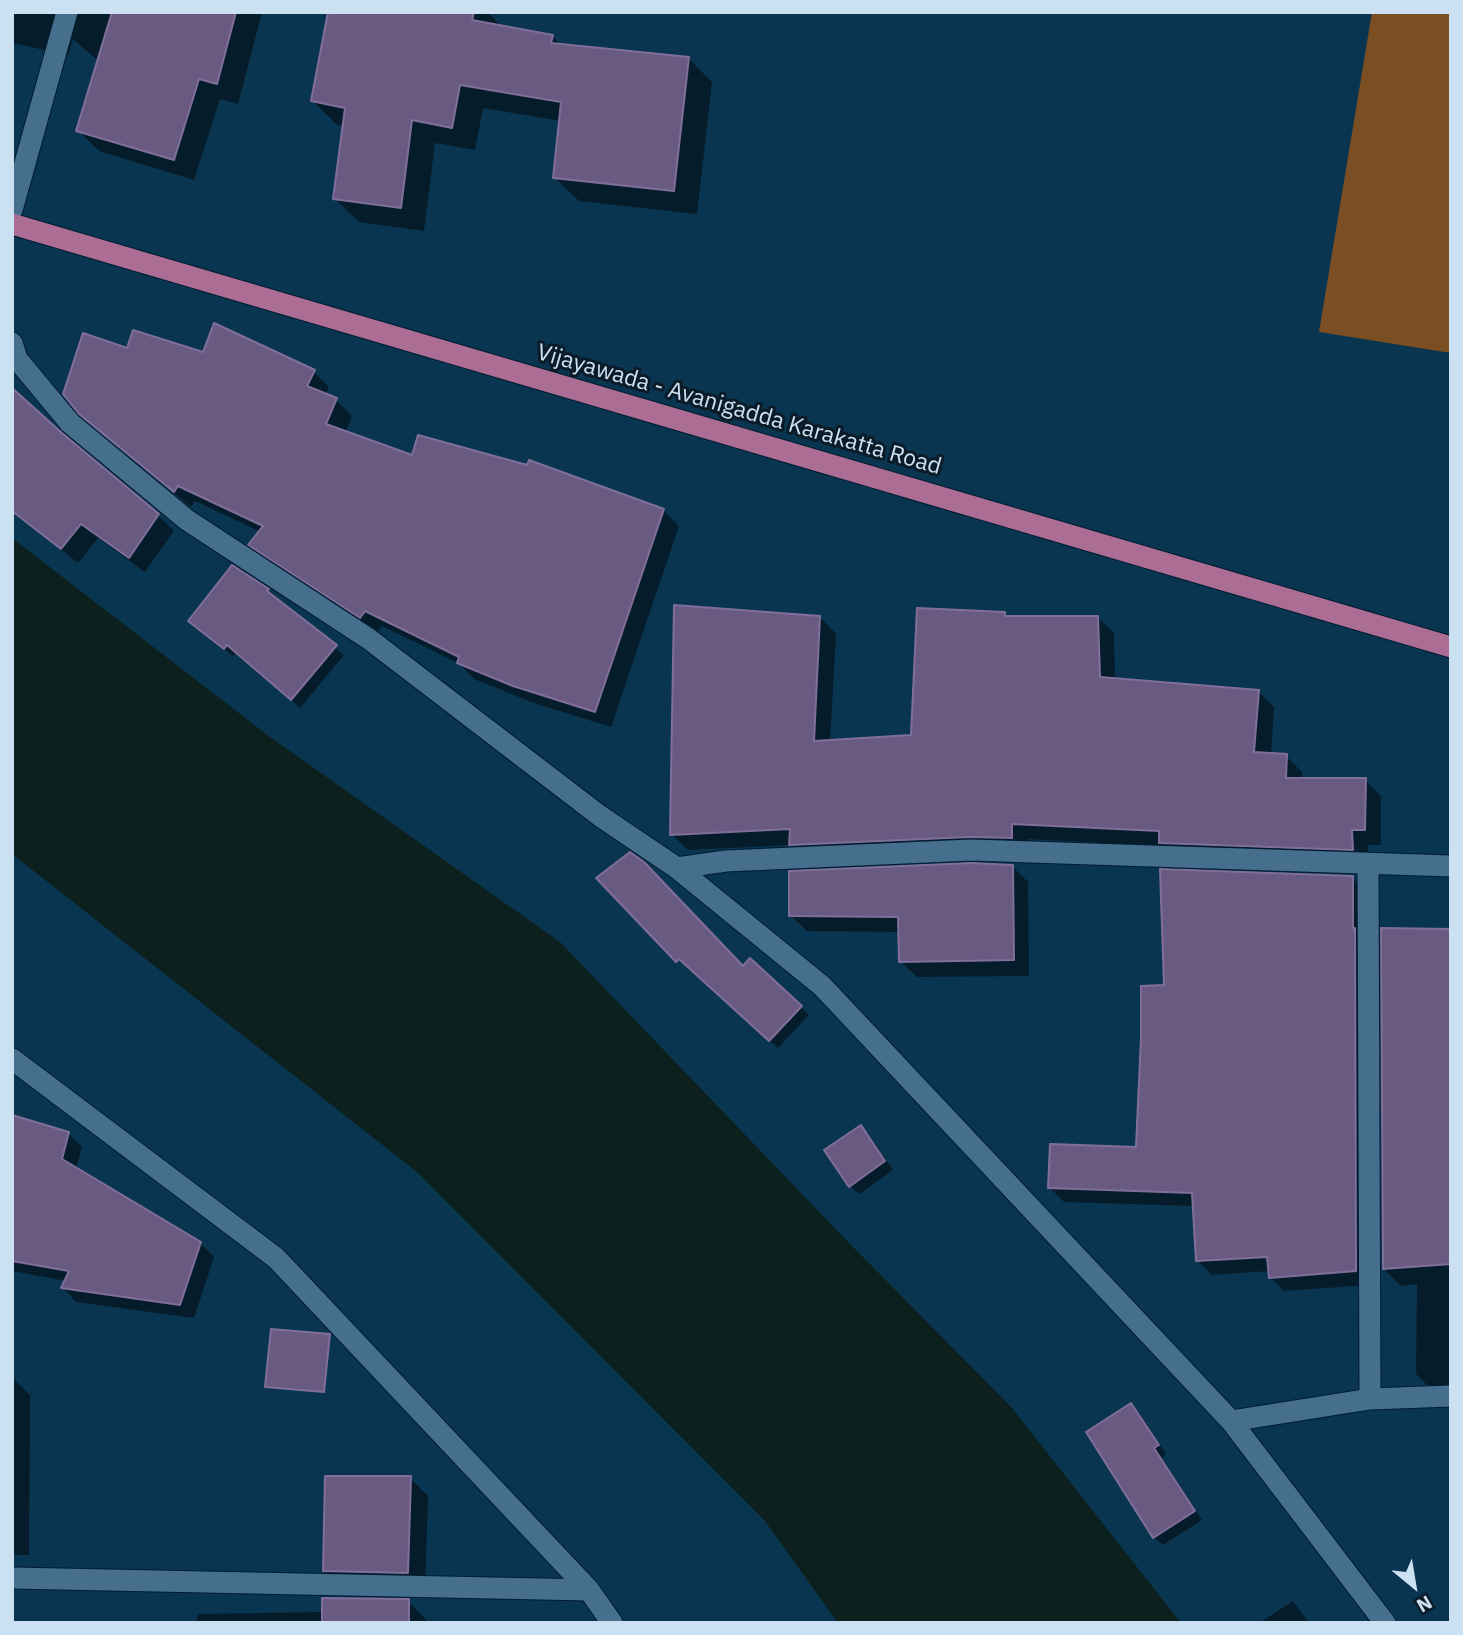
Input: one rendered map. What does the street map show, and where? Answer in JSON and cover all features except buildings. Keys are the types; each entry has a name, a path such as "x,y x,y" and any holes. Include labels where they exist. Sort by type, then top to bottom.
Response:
{"main road":[{"name":"Vijayawada - Avanigadda Karakatta Road","path":"12,224 1451,648"}],"street":[{"path":"12,211 66,12"},
{"path":"12,343 17,359 70,423 187,520 369,639 600,816 677,867 822,986 1231,1421 1385,1623"},
{"path":"677,867 726,861 971,850 1451,866"},
{"path":"1368,863 1370,1399"},
{"path":"12,1059 276,1258 589,1590 612,1623"},
{"path":"1231,1421 1370,1399 1451,1396"},
{"path":"12,1578 589,1590"}],"shaded area":[{"path":"1372,12 1451,12 1451,353 1319,332"},
{"path":"12,538 270,737 560,942 849,1243 1012,1408 1181,1623 838,1623 765,1521 417,1172 12,854"}]}
